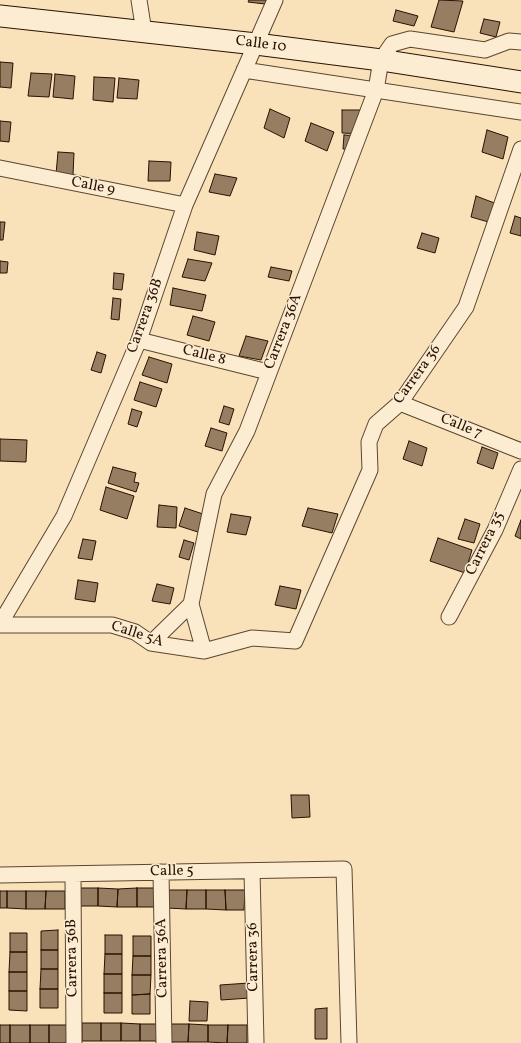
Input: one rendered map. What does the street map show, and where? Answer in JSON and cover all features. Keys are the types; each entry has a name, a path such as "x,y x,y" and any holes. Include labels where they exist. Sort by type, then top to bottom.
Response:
{"street":[{"path":"139,0 144,32"},
{"name":"Carrera 36B","path":"0,624 64,516 139,340 185,205 275,0"},
{"name":"Calle 10","path":"0,16 256,44 381,60 521,82"},
{"path":"381,60 392,44 410,39 485,50 509,41 521,42"},
{"name":"Carrera 36A","path":"204,651 191,604 214,494 247,431 268,372 376,90 381,60"},
{"path":"244,70 521,112"},
{"name":"Carrera 36","path":"295,641 370,470 369,442 376,424 400,403 466,307 521,149"},
{"name":"Calle 9","path":"0,168 185,205"},
{"name":"Calle 8","path":"139,340 268,372"},
{"name":"Calle 7","path":"400,403 521,451"},
{"name":"Carrera 35","path":"449,617 495,530 521,468"},
{"path":"151,643 191,604"},
{"name":"Calle 5A","path":"0,624 112,625 135,632 151,643 204,651 252,638 295,641"},
{"name":"Calle 5","path":"0,875 344,869 349,1043"},
{"name":"Carrera 36","path":"252,871 256,1043"},
{"name":"Carrera 36A","path":"161,872 164,1043"},
{"name":"Carrera 36B","path":"73,874 74,1043"}],"building":[{"path":"249,0 266,0 265,4 248,2"},
{"path":"439,0 463,1 454,32 431,27"},
{"path":"396,10 418,16 414,26 393,21"},
{"path":"484,19 500,22 496,37 480,33"},
{"path":"0,62 13,63 11,88 0,87"},
{"path":"31,73 52,74 49,97 28,96"},
{"path":"55,74 75,76 73,99 53,97"},
{"path":"94,77 115,78 113,102 93,100"},
{"path":"119,78 139,80 137,99 117,98"},
{"path":"270,109 290,118 284,138 264,128"},
{"path":"342,110 364,110 364,134 342,133"},
{"path":"0,121 11,122 9,142 0,141"},
{"path":"311,123 334,132 327,151 305,141"},
{"path":"487,130 508,137 503,159 482,152"},
{"path":"344,135 361,136 360,150 343,149"},
{"path":"58,152 74,153 73,175 56,174"},
{"path":"149,161 171,162 170,181 148,181"},
{"path":"215,174 237,178 230,196 209,192"},
{"path":"476,196 497,204 492,223 471,217"},
{"path":"515,216 521,218 521,236 510,233"},
{"path":"0,222 5,222 3,240 0,240"},
{"path":"197,232 219,236 215,255 194,250"},
{"path":"422,233 439,238 435,253 417,248"},
{"path":"188,259 212,263 205,281 182,277"},
{"path":"0,261 8,262 7,273 0,273"},
{"path":"271,267 292,271 289,281 268,277"},
{"path":"114,273 124,274 122,290 113,289"},
{"path":"173,288 206,295 202,311 170,305"},
{"path":"113,298 121,299 119,320 111,319"},
{"path":"193,316 215,322 209,341 187,335"},
{"path":"246,336 268,341 261,360 239,356"},
{"path":"97,352 106,355 101,373 91,370"},
{"path":"149,357 172,364 167,383 142,375"},
{"path":"140,382 162,389 156,407 134,400"},
{"path":"224,406 234,409 229,425 219,422"},
{"path":"132,409 142,412 137,427 128,424"},
{"path":"211,428 227,433 222,451 205,446"},
{"path":"0,439 27,440 26,462 0,461"},
{"path":"409,441 427,448 422,466 403,459"},
{"path":"482,447 498,453 493,469 477,463"},
{"path":"113,467 136,473 134,482 139,483 136,492 108,483"},
{"path":"106,487 134,496 127,519 100,510"},
{"path":"159,505 177,507 176,528 157,527"},
{"path":"185,508 206,515 201,533 179,526"},
{"path":"308,508 338,514 332,533 302,526"},
{"path":"231,514 251,517 246,535 227,532"},
{"path":"465,519 480,524 474,543 458,539"},
{"path":"521,520 521,539 515,536"},
{"path":"438,538 472,550 465,573 430,561"},
{"path":"83,539 96,541 92,560 78,558"},
{"path":"184,540 194,543 189,560 179,557"},
{"path":"78,580 98,583 95,602 75,599"},
{"path":"157,584 174,588 170,604 152,601"},
{"path":"280,586 301,590 296,609 275,605"},
{"path":"291,795 309,795 310,817 292,818"},
{"path":"79,888 98,888 98,906 78,906"},
{"path":"98,888 118,889 117,907 98,906"},
{"path":"137,888 137,907 117,907 118,889"},
{"path":"137,888 156,888 156,907 137,907"},
{"path":"167,890 187,890 186,909 167,908"},
{"path":"187,890 206,890 206,909 186,909"},
{"path":"206,890 225,890 226,910 206,909"},
{"path":"225,890 245,890 244,910 226,910"},
{"path":"0,891 7,891 7,908 0,908"},
{"path":"7,891 26,891 26,909 7,908"},
{"path":"26,891 46,891 45,909 26,909"},
{"path":"46,891 65,891 65,909 45,909"},
{"path":"58,930 58,950 41,950 41,931"},
{"path":"10,933 27,933 27,952 10,952"},
{"path":"105,935 122,935 122,954 105,954"},
{"path":"133,936 151,936 151,956 133,956"},
{"path":"41,950 58,950 58,969 41,969"},
{"path":"10,952 27,952 27,972 9,972"},
{"path":"105,954 122,954 122,974 104,974"},
{"path":"133,956 151,956 151,975 132,975"},
{"path":"41,969 58,969 58,989 40,989"},
{"path":"9,972 27,972 27,991 9,991"},
{"path":"104,974 122,974 122,993 104,993"},
{"path":"132,975 151,975 150,994 132,995"},
{"path":"249,983 250,998 221,1000 220,985"},
{"path":"40,989 58,989 58,1008 40,1008"},
{"path":"9,991 27,991 27,1011 9,1010"},
{"path":"104,993 122,993 122,1013 104,1013"},
{"path":"150,994 150,1014 132,1014 132,995"},
{"path":"190,1001 208,1002 207,1021 189,1021"},
{"path":"327,1008 327,1039 315,1039 315,1009"},
{"path":"82,1023 101,1023 101,1041 82,1041"},
{"path":"101,1023 121,1023 121,1041 101,1041"},
{"path":"121,1023 140,1024 140,1041 121,1041"},
{"path":"140,1024 160,1024 159,1041 140,1041"},
{"path":"170,1024 189,1024 188,1042 169,1042"},
{"path":"189,1024 208,1025 208,1042 188,1042"},
{"path":"0,1025 10,1025 10,1043 0,1043"},
{"path":"10,1025 30,1025 30,1043 10,1043"},
{"path":"30,1025 49,1025 49,1043 30,1043"},
{"path":"49,1025 69,1025 69,1043 49,1043"},
{"path":"208,1025 228,1025 227,1043 208,1042"},
{"path":"228,1025 247,1025 247,1043 227,1043"}]}
